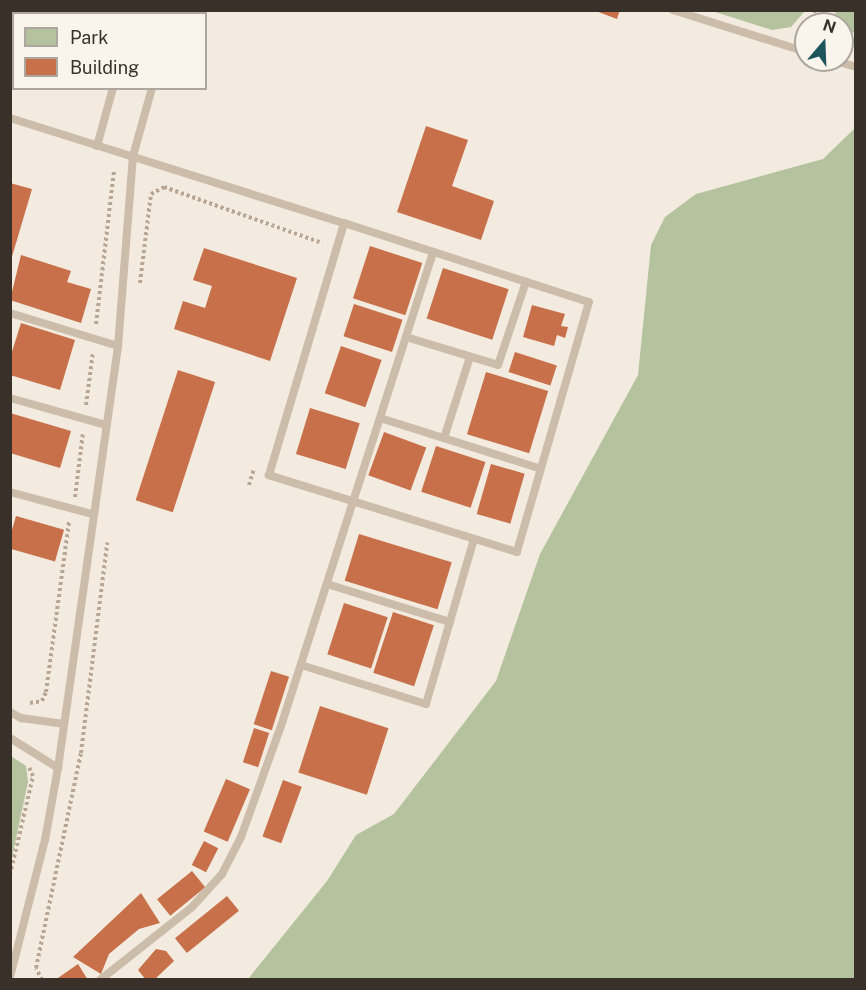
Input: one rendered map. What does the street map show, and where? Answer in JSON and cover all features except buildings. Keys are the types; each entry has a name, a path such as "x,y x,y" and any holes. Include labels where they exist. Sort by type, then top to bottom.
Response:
{"lane":[{"path":"673,10 794,48"},
{"path":"97,146 112,90"},
{"path":"10,977 45,840 58,768 92,514 118,346 133,156 151,90"},
{"path":"10,118 344,223 589,302 539,468 517,552 353,503 269,475 344,223"},
{"path":"100,980 192,908 222,874 241,837 301,665 433,252"},
{"path":"406,338 498,365 526,282"},
{"path":"10,313 118,346"},
{"path":"444,438 470,357"},
{"path":"10,398 106,425"},
{"path":"380,418 539,468"},
{"path":"10,492 92,514"},
{"path":"301,665 426,704 474,539"},
{"path":"327,584 450,622"},
{"path":"10,712 21,718 64,724"},
{"path":"10,738 58,768"}],"path":[{"path":"21,701 42,701 46,692 85,419 114,171"},
{"path":"139,288 151,194 164,187 323,241 320,252"},
{"path":"249,485 255,463"},
{"path":"42,980 36,968 81,753 108,535"},
{"path":"10,875 33,776 28,762"}],"green space":[{"path":"712,11 805,11 794,12 794,24 791,27 772,30"},
{"path":"855,11 855,33 854,12 836,12"},
{"path":"855,128 855,979 248,979 327,881 356,835 394,814 496,681 540,554 638,375 651,245 665,217 696,194 823,159"},
{"path":"11,756 26,766 28,782 11,862"}]}
